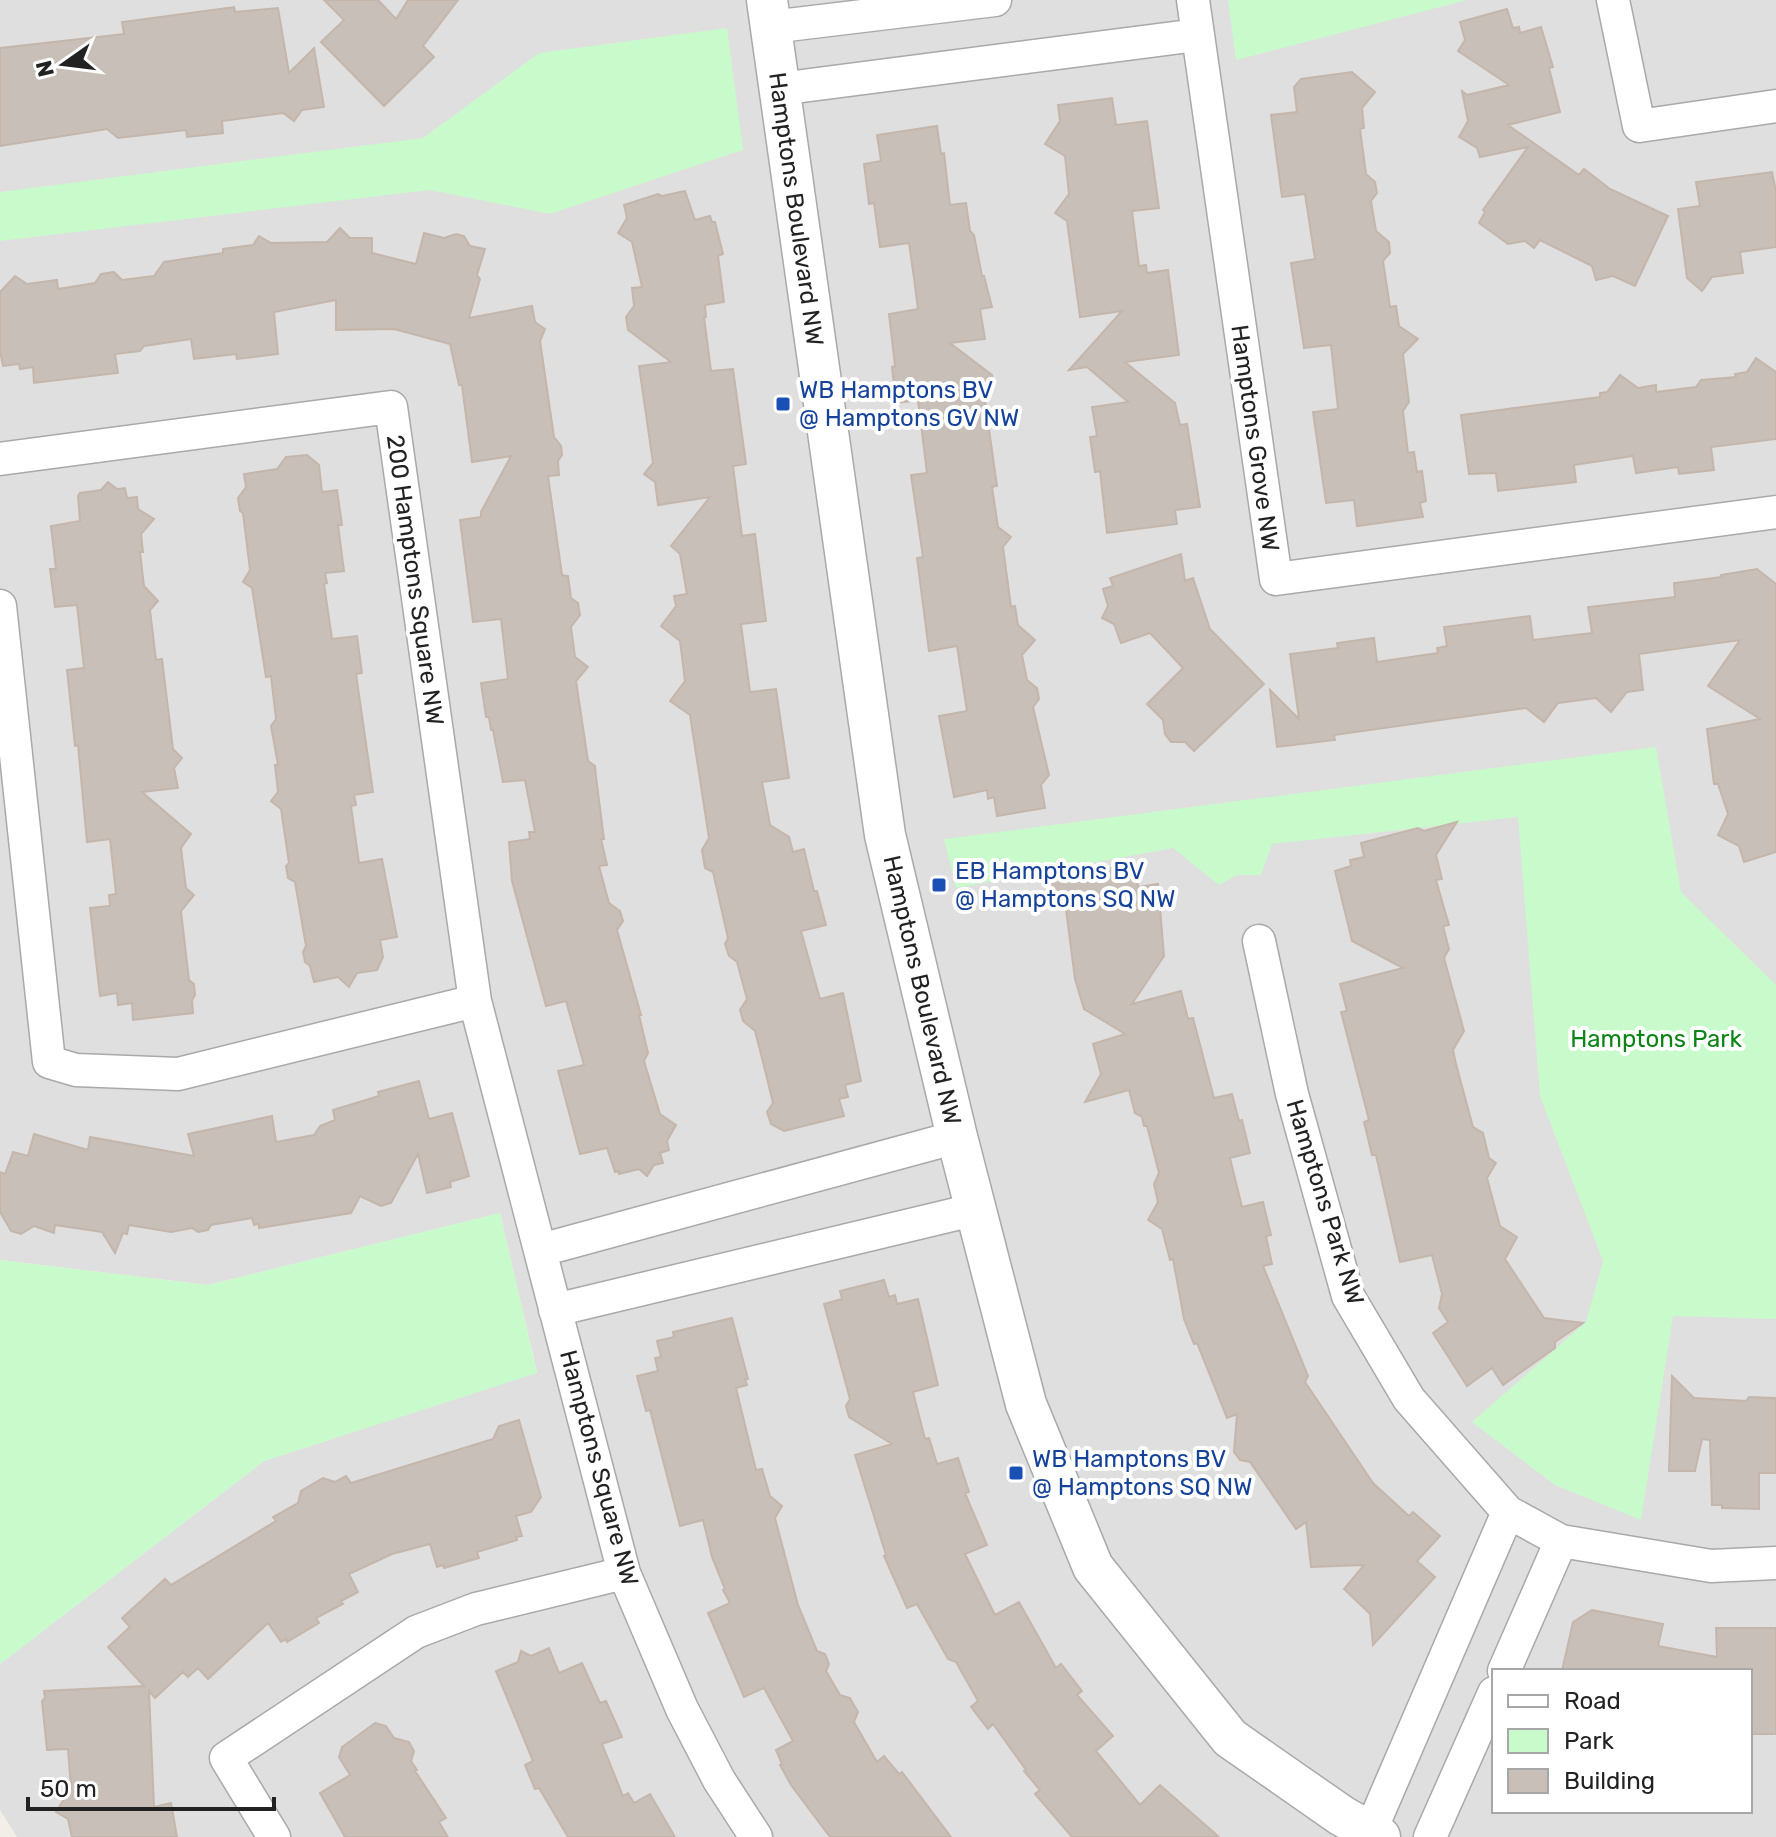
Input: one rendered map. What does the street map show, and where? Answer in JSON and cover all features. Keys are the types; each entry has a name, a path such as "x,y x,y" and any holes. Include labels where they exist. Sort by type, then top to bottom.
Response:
{"street":[{"path":"769,14 995,0"},
{"name":"Hamptons Grove NW","path":"1193,0 1276,579 1776,512"},
{"path":"1613,0 1639,126 1776,106"},
{"name":"Hamptons Boulevard NW","path":"769,14 885,835 957,1137 1026,1404 1093,1567 1230,1738 1375,1835"},
{"path":"779,89 1197,35"},
{"name":"200 Hamptons Square NW","path":"0,459 391,407 475,1001 541,1250"},
{"path":"0,606 49,1062 76,1070 178,1074 475,1001"},
{"name":"Hamptons Park NW","path":"1259,941 1292,1094 1348,1296 1409,1399 1508,1512 1561,1541 1711,1566 1776,1563"},
{"path":"541,1250 957,1137"},
{"path":"555,1310 977,1209"},
{"name":"Hamptons Square NW","path":"541,1250 624,1573 682,1709 719,1780 756,1837"},
{"path":"1375,1835 1508,1512"},
{"path":"1505,1669 1561,1541"},
{"path":"274,1837 226,1758 416,1632 476,1609 624,1573"},
{"path":"1430,1837 1492,1698"}],"shaded area":[{"path":"0,0 1776,0 1776,1837 17,1837 0,1810 0,1664 264,1461 537,1372 500,1213 208,1285 0,1260"}],"green space":[{"path":"1228,0 1467,0 1236,60"},
{"path":"727,28 743,150 550,214 430,190 0,241 0,192 423,138 539,53"},
{"name":"Hamptons Park","path":"1656,747 1681,892 1776,985 1776,1319 1673,1316 1641,1520 1555,1485 1472,1422 1586,1322 1603,1261 1540,1096 1518,817 1272,844 1261,875 1237,875 1219,885 1173,848 956,888 944,839"},
{"path":"500,1213 537,1373 264,1461 0,1664 0,1260 208,1285"}],"building":[{"path":"324,0 378,0 396,19 408,0 458,0 423,46 434,57 384,106 321,42 344,20"},
{"path":"234,7 235,12 278,8 289,73 314,48 324,107 302,110 294,121 283,113 222,121 223,133 187,137 186,130 118,138 107,129 0,146 0,48 124,34 122,22"},
{"path":"1507,9 1513,28 1519,27 1520,33 1541,27 1553,67 1549,68 1560,112 1508,125 1579,175 1584,169 1610,189 1668,216 1635,286 1613,276 1596,280 1592,266 1540,240 1534,248 1525,241 1508,244 1479,223 1485,212 1483,210 1528,147 1480,157 1477,148 1459,137 1468,121 1462,91 1467,95 1509,85 1458,51 1465,40 1460,22"},
{"path":"1352,72 1375,92 1362,108 1364,128 1360,129 1366,174 1375,182 1377,193 1371,201 1376,231 1389,242 1390,253 1383,261 1390,307 1396,306 1399,326 1418,339 1403,354 1409,402 1403,411 1408,453 1414,452 1417,472 1422,471 1426,501 1420,503 1423,517 1357,526 1354,500 1326,503 1313,412 1338,409 1331,345 1304,348 1291,263 1315,259 1305,194 1282,197 1271,115 1297,112 1294,87 1301,79"},
{"path":"1112,98 1116,125 1147,121 1159,208 1132,211 1139,266 1146,265 1147,273 1168,270 1179,355 1125,362 1175,403 1180,425 1187,424 1200,507 1175,510 1177,524 1107,533 1100,471 1095,472 1090,437 1097,436 1092,407 1128,402 1087,367 1069,370 1122,311 1080,317 1067,221 1055,213 1069,194 1065,156 1045,144 1060,121 1058,105"},
{"path":"937,126 941,154 944,153 950,205 966,203 970,231 974,235 992,307 980,309 985,339 950,343 992,375 992,386 984,394 997,486 992,487 998,527 1011,537 1003,547 1011,607 1015,606 1018,625 1035,640 1022,655 1027,680 1037,688 1039,699 1033,707 1049,775 1041,785 1045,808 997,816 994,797 988,799 987,790 954,797 939,716 967,711 957,646 929,651 917,558 923,557 911,475 927,473 918,400 896,403 892,367 895,366 889,314 918,309 914,278 909,243 880,247 874,203 869,204 864,164 881,161 877,135"},
{"path":"1772,172 1776,191 1776,247 1740,252 1743,273 1712,277 1702,291 1687,278 1678,209 1700,206 1696,182"},
{"path":"685,191 695,220 710,216 715,222 723,254 718,256 724,302 705,305 704,317 711,371 733,369 746,464 733,466 742,536 755,534 766,621 741,624 750,692 776,689 789,778 762,782 770,825 789,837 793,852 804,849 826,925 801,931 820,999 843,993 861,1081 845,1085 848,1097 839,1099 844,1116 784,1131 771,1124 767,1112 773,1103 761,1054 755,1031 743,1021 740,1010 747,999 737,962 729,956 725,944 728,938 713,872 705,868 702,850 709,838 690,715 670,701 685,681 680,641 661,626 676,606 674,596 687,594 680,554 671,546 710,497 658,505 655,482 644,474 653,463 639,366 671,362 628,330 626,317 634,306 632,288 642,287 632,242 618,233 627,218 624,205 658,194 662,196"},
{"path":"340,228 350,238 372,238 372,253 416,264 424,233 444,238 456,234 464,236 470,246 485,249 469,318 532,306 535,322 545,329 540,341 554,437 561,446 562,455 558,461 559,475 548,476 562,575 568,576 571,598 578,603 580,615 571,627 575,657 588,667 576,681 588,761 595,766 604,839 601,839 607,865 599,866 609,903 620,911 623,921 617,930 641,1015 648,1053 644,1061 660,1114 676,1125 667,1141 669,1150 660,1153 663,1163 654,1165 647,1176 639,1169 619,1174 615,1172 607,1148 580,1154 558,1071 584,1065 566,1001 546,1006 512,881 509,842 530,839 529,832 535,832 525,780 503,782 493,730 489,717 486,717 481,683 508,679 501,619 473,622 460,520 481,517 511,456 472,462 462,385 459,385 450,344 394,329 336,330 336,300 274,312 278,354 237,359 236,354 194,359 191,339 115,354 118,373 34,383 33,367 20,369 19,364 3,366 0,292 15,276 27,284 57,280 58,289 95,283 101,274 114,272 122,280 154,276 164,262 253,245 259,236 271,243 327,242"},
{"path":"1756,358 1776,372 1776,439 1711,447 1714,470 1679,474 1678,467 1636,473 1633,456 1574,465 1576,482 1498,491 1496,473 1469,474 1461,415 1600,397 1600,393 1607,392 1620,375 1638,388 1656,385 1656,392 1696,387 1701,380 1736,377 1735,374 1747,372"},
{"path":"307,455 319,465 322,492 337,490 342,525 338,525 344,571 325,573 327,583 324,584 332,639 357,636 362,673 356,674 373,792 354,795 356,805 351,806 359,863 382,859 397,937 380,940 383,957 377,970 357,973 349,987 338,977 314,982 310,966 305,962 303,952 306,946 295,882 288,878 286,866 289,863 281,809 271,801 278,792 275,765 278,765 271,726 276,719 271,676 266,677 252,588 243,582 250,570 243,513 238,498 246,487 244,474 277,469 286,457"},
{"path":"108,482 117,489 125,488 127,498 137,497 138,509 154,519 141,534 143,552 140,552 144,586 158,601 150,610 156,660 162,659 173,749 182,758 174,768 178,788 142,792 191,834 181,848 186,888 194,895 181,911 189,980 194,984 193,1013 133,1020 132,1003 118,1005 117,993 100,996 90,908 110,906 109,895 116,894 110,839 87,842 67,670 84,668 77,605 55,607 50,569 56,569 51,526 80,521 80,493 101,490"},
{"path":"1181,554 1185,581 1193,578 1210,629 1264,684 1194,751 1185,742 1171,742 1165,734 1163,720 1147,704 1183,668 1150,633 1121,643 1114,624 1102,618 1108,606 1103,589 1113,586 1110,578"},
{"path":"1757,569 1776,584 1776,852 1744,862 1739,846 1718,835 1728,814 1718,784 1714,784 1707,729 1760,719 1708,686 1740,640 1639,654 1643,690 1627,692 1611,712 1596,698 1558,703 1544,722 1526,708 1334,735 1335,740 1277,747 1270,690 1299,719 1290,654 1338,648 1337,643 1374,638 1377,662 1438,653 1437,648 1447,646 1444,627 1530,616 1533,640 1592,633 1588,607 1675,597 1674,583"},
{"path":"1457,822 1436,855 1442,879 1436,880 1449,925 1443,926 1449,949 1444,958 1464,1031 1453,1050 1473,1127 1483,1133 1489,1158 1496,1163 1487,1178 1500,1226 1517,1237 1505,1259 1544,1318 1583,1323 1555,1342 1555,1348 1503,1385 1492,1368 1467,1386 1433,1333 1448,1322 1439,1308 1442,1294 1432,1255 1400,1262 1376,1155 1372,1155 1364,1122 1369,1120 1341,1012 1347,1011 1340,984 1403,968 1352,941 1335,871 1351,866 1350,860 1364,857 1361,843 1418,828 1424,831"},
{"path":"1135,865 1138,887 1158,884 1164,956 1132,1004 1181,991 1188,1019 1193,1018 1214,1098 1232,1094 1239,1121 1242,1120 1250,1153 1230,1158 1242,1207 1263,1202 1271,1235 1266,1236 1272,1264 1263,1266 1308,1376 1305,1382 1373,1483 1409,1516 1413,1512 1440,1536 1417,1561 1435,1577 1373,1645 1370,1614 1344,1589 1364,1565 1311,1567 1306,1522 1296,1529 1250,1462 1240,1460 1234,1452 1237,1414 1227,1418 1184,1319 1173,1259 1170,1260 1162,1229 1148,1220 1158,1202 1154,1184 1159,1173 1147,1126 1144,1126 1142,1117 1135,1113 1129,1090 1085,1102 1101,1074 1093,1044 1125,1034 1084,1009 1075,979 1064,894 1034,879"},
{"path":"419,1081 429,1119 452,1113 469,1176 450,1182 451,1187 427,1193 418,1154 391,1203 381,1206 360,1196 351,1213 259,1228 252,1218 211,1225 208,1230 198,1232 192,1228 171,1232 129,1225 115,1253 102,1232 55,1225 54,1233 34,1226 21,1234 11,1231 0,1212 0,1172 5,1174 13,1152 28,1156 34,1134 88,1150 90,1137 194,1156 188,1134 272,1116 276,1142 314,1135 320,1126 335,1120 333,1110 379,1096 378,1092"},
{"path":"884,1280 889,1297 895,1295 897,1304 918,1299 938,1385 913,1392 925,1439 929,1438 937,1464 958,1458 969,1492 965,1493 987,1545 965,1554 995,1615 1019,1602 1056,1668 1061,1664 1082,1691 1077,1695 1113,1736 1096,1751 1140,1805 1160,1785 1219,1837 1072,1837 1035,1794 1040,1790 993,1724 988,1729 971,1707 978,1701 956,1662 948,1659 917,1604 907,1608 884,1556 855,1455 892,1444 849,1417 846,1406 850,1399 824,1304 842,1299 840,1291"},
{"path":"732,1318 748,1379 745,1379 747,1385 736,1388 756,1470 762,1469 770,1496 782,1506 775,1518 798,1605 817,1651 825,1654 829,1664 826,1671 840,1695 850,1698 858,1712 854,1722 877,1762 884,1756 899,1774 902,1772 951,1837 830,1837 780,1765 776,1750 793,1741 764,1688 744,1697 708,1613 730,1603 712,1557 703,1520 680,1526 650,1410 646,1411 637,1376 658,1371 655,1358 661,1357 657,1341 674,1337 673,1332"},
{"path":"1672,1376 1694,1398 1746,1401 1749,1397 1776,1398 1776,1473 1759,1473 1759,1509 1712,1505 1710,1440 1702,1439 1695,1471 1669,1471"},
{"path":"519,1420 541,1497 531,1512 516,1516 522,1536 477,1552 479,1558 444,1568 443,1565 437,1567 430,1544 392,1554 349,1574 358,1592 316,1618 319,1623 287,1642 286,1639 281,1642 268,1623 208,1679 198,1668 188,1677 183,1672 155,1698 149,1691 154,1807 171,1803 177,1837 72,1837 68,1819 56,1812 71,1788 68,1749 47,1750 42,1701 44,1691 144,1686 108,1647 130,1627 122,1618 165,1579 171,1585 276,1521 273,1517 298,1503 301,1491 323,1478 335,1482 346,1476 351,1483 493,1439 499,1426"},
{"path":"1592,1610 1663,1624 1658,1646 1717,1657 1716,1628 1776,1628 1776,1734 1752,1734 1752,1669 1562,1669 1573,1622"},
{"path":"549,1648 559,1673 582,1663 600,1703 606,1701 622,1737 602,1744 623,1796 628,1793 634,1803 650,1794 675,1837 568,1837 539,1788 535,1789 525,1765 533,1761 496,1671 518,1662 521,1651 531,1656"},
{"path":"375,1723 386,1726 394,1738 409,1742 414,1751 411,1761 415,1771 446,1818 439,1822 448,1837 345,1837 320,1793 350,1775 339,1757 342,1747"}],"place":[{"name":"WB Hamptons BV @ Hamptons GV NW","path":"783,404"},
{"name":"EB Hamptons BV @ Hamptons SQ NW","path":"939,885"},
{"name":"WB Hamptons BV @ Hamptons SQ NW","path":"1016,1473"}]}
